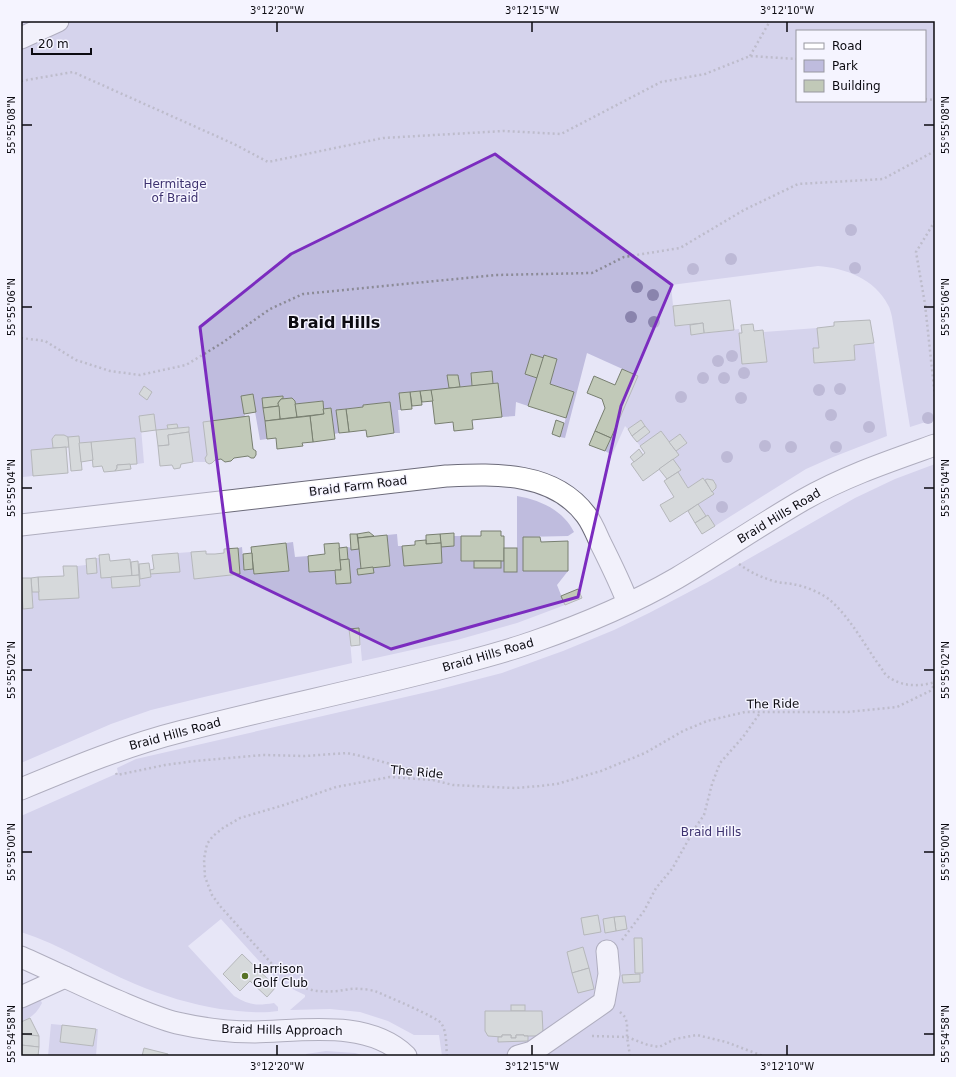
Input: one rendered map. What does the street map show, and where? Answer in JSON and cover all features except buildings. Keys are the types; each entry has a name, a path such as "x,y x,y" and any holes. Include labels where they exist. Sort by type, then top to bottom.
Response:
{"street":[{"path":"21,38 58,21"},
{"name":"Braid Hills Road","path":"21,789 110,753 166,735 413,676 510,649 573,627 628,603 675,578 828,487 874,467 931,446"},
{"name":"Braid Farm Road","path":"21,525 446,476 474,475 522,478 543,482 563,493 576,503 587,516 628,603"},
{"path":"518,1056 532,1052 604,1002 609,974 607,951"},
{"name":"Braid Hills Approach","path":"21,957 134,1008 176,1023 226,1031 254,1032 330,1030 356,1032 390,1044 406,1056"},
{"path":"21,997 65,977"}],"path":[{"path":"750,56 770,21"},
{"path":"21,81 73,72 234,144 268,162 382,138 504,131 561,134 661,82 705,74 750,56 796,59"},
{"path":"21,338 45,341 76,360 110,371 140,375 186,365 222,343 270,309 303,294 496,275 592,273 624,257 680,248 744,210 798,184 884,179 935,151"},
{"path":"935,221 916,252 925,304 935,397"},
{"path":"721,550 750,573 779,583 804,587 830,600 850,622 874,660 889,677 899,682 914,686 935,683"},
{"name":"The Ride","path":"447,1056 444,1031 441,1023 432,1017 373,991 358,988 327,992 310,990 290,982 281,974 220,906 212,895 207,883 204,865 204,852 207,844 213,836 231,822 249,814 284,805 336,787 366,781 400,777 432,780 453,784 515,788 557,784 601,771 645,753 683,731 706,721 745,712 848,712 897,707 930,691 935,683"},
{"path":"607,951 624,939 644,911 656,888 672,869 691,834 704,815 712,784 720,763 743,737 760,712"},
{"path":"124,773 195,761 263,755 305,756 346,753 405,768 421,770 431,776 432,780"},
{"path":"604,1002 625,1016 628,1023 627,1037 630,1056"},
{"path":"627,1037 648,1045 659,1047 675,1039 698,1034 726,1042 763,1056"}],"highlighted area":[{"path":"495,154 672,285 621,406 578,597 391,649 231,572 200,327 291,254"}],"green space":[{"name":"Hermitage of Braid","path":"21,21 935,21 935,419 910,427 892,317 889,306 882,296 875,288 858,276 838,269 818,266 671,285 675,326 690,325 691,335 739,329 743,364 767,362 764,332 817,328 819,348 813,349 814,363 855,360 854,345 874,343 887,436 806,469 715,526 698,504 713,494 712,492 716,488 715,482 710,479 705,480 703,478 688,488 678,472 673,459 676,451 687,443 680,434 669,442 661,431 640,446 637,442 650,432 641,420 628,429 625,426 612,455 605,451 638,376 587,353 565,438 560,437 574,392 550,384 557,359 545,355 544,358 532,354 525,374 537,378 528,406 516,402 515,416 502,417 498,383 493,384 492,371 471,373 472,386 460,387 458,375 448,375 449,388 399,394 401,410 398,410 400,433 394,433 390,402 337,410 339,433 334,434 331,408 323,409 322,401 295,404 295,401 292,398 283,399 283,396 262,398 267,439 260,440 252,395 241,397 245,417 207,455 205,458 206,462 193,462 189,427 178,428 177,424 167,425 168,429 156,430 154,415 140,416 144,463 137,464 135,438 79,443 64,435 55,435 52,439 53,448 31,450 33,476 23,477 23,479 21,479"},
{"name":"Braid Hills","path":"935,464 935,1056 442,1056 439,1035 414,1035 388,1021 360,1012 330,1009 290,1010 305,997 305,995 286,986 269,972 221,919 188,946 234,996 253,1004 274,1003 278,1007 278,1011 256,1012 220,1009 177,999 121,978 50,943 21,932 21,816 118,773 117,768 136,759 436,690 502,673 563,651 614,630 649,613 708,582 855,498 895,479"},
{"path":"517,496 534,500 550,507 564,518 574,532 568,536 523,537 524,571 568,571 557,585 565,605 517,623 457,640 362,661 359,628 349,629 352,663 151,710 111,724 21,763 21,589 23,609 33,608 32,592 79,598 77,566 86,565 87,574 97,573 96,558 100,558 101,578 111,577 112,588 140,586 140,579 150,577 150,574 179,572 178,553 191,552 194,579 240,574 238,548 242,547 244,570 253,569 254,574 289,571 286,543 293,542 295,557 308,556 309,572 335,570 336,584 351,583 347,547 359,549 361,569 357,569 358,575 374,573 373,567 390,565 387,535 397,534 398,546 454,546 454,536 461,536 461,561 474,561 474,568 501,568 501,561 504,561 504,571 517,571"},
{"path":"40,999 42,1003 36,1013 21,1022 21,1008"},
{"path":"51,1024 62,1025 60,1042 93,1046 96,1029 98,1029 96,1056 48,1056"},
{"path":"326,1051 355,1053 366,1056 306,1056 306,1054"}],"place":[{"name":"Harrison Golf Club","path":"245,976"}],"district":[{"name":"Braid Hills","path":"334,322"}]}
